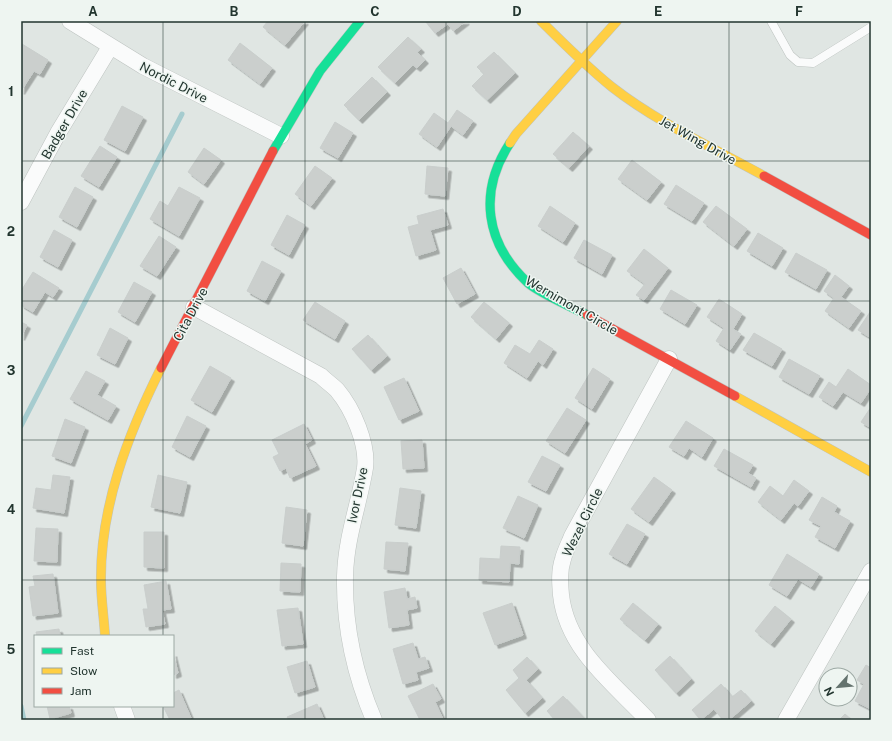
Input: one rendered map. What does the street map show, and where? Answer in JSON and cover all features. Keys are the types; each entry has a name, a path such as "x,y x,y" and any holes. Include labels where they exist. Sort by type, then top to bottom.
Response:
{"street":[{"name":"Nordic Drive","path":"70,21 143,66 281,136"},
{"name":"Cita Drive","path":"105,635 101,591 101,553 106,519 123,454 148,391 194,308 281,136 326,62 360,21"},
{"name":"Jet Wing Drive","path":"541,21 581,61 613,88 671,125 871,235"},
{"name":"Wernimont Circle","path":"616,21 516,134 502,155 496,166 489,198 494,234 514,269 529,284 669,359 871,472"},
{"name":"Badger Drive","path":"21,202 58,133 110,47"},
{"name":"Ivor Drive","path":"194,308 321,376 337,390 355,419 361,435 365,467 348,540 345,592 348,635 352,657 358,680 374,720"},
{"name":"Wezel Circle","path":"648,720 586,655 575,640 567,623 562,603 559,580 562,559 572,536 669,359"},
{"path":"786,720 871,571"},
{"path":"122,707 127,720"}],"lane":[{"path":"771,21 790,55 798,62 813,63 871,27"}],"building":[{"path":"268,21 305,21 285,45 263,27"},
{"path":"425,21 466,21 453,31 448,24 435,33"},
{"path":"408,37 421,49 417,52 425,60 417,68 413,65 395,83 378,67"},
{"path":"240,43 272,68 260,84 228,60"},
{"path":"22,44 48,60 40,74 34,71 21,91"},
{"path":"494,52 515,73 487,100 472,86 484,74 477,67"},
{"path":"372,77 387,92 359,120 344,105"},
{"path":"122,106 143,117 125,151 104,140"},
{"path":"457,110 473,121 463,135 451,126 437,147 419,134 434,113 448,123"},
{"path":"335,122 353,133 338,158 320,148"},
{"path":"573,132 589,146 569,168 553,154"},
{"path":"100,146 117,157 99,187 81,176"},
{"path":"204,148 221,160 204,184 188,172"},
{"path":"632,160 661,182 647,200 618,179"},
{"path":"315,166 332,178 311,206 295,194"},
{"path":"427,166 448,168 445,196 425,194"},
{"path":"676,185 704,203 692,221 664,204"},
{"path":"75,187 93,197 77,227 59,217"},
{"path":"179,187 200,198 179,236 150,219 160,201 168,206"},
{"path":"550,206 575,223 563,242 538,226"},
{"path":"716,206 747,229 734,246 703,222"},
{"path":"443,209 448,225 430,230 436,250 416,256 408,227 419,224 417,216"},
{"path":"287,215 305,225 289,255 271,245"},
{"path":"54,230 72,240 58,267 40,257"},
{"path":"758,233 783,248 772,266 747,251"},
{"path":"159,236 176,247 157,276 140,266"},
{"path":"584,240 612,255 602,274 574,258"},
{"path":"644,249 668,268 644,300 636,295 645,284 627,271"},
{"path":"796,253 827,270 816,289 785,272"},
{"path":"262,261 281,271 265,301 247,291"},
{"path":"461,268 475,294 457,304 443,278"},
{"path":"33,272 59,288 53,297 45,292 33,312 21,305 21,291"},
{"path":"835,275 849,286 841,297 861,311 849,328 825,311 834,298 824,291"},
{"path":"134,282 152,292 135,322 118,312"},
{"path":"671,290 697,305 685,324 660,309"},
{"path":"719,299 742,314 733,329 741,334 730,350 716,341 724,328 707,317"},
{"path":"315,302 345,321 335,339 303,320"},
{"path":"484,302 509,323 496,339 471,317"},
{"path":"871,312 871,338 858,330"},
{"path":"21,322 27,325 21,337"},
{"path":"110,328 128,338 115,364 97,355"},
{"path":"754,333 782,349 772,366 743,350"},
{"path":"368,335 387,356 371,370 352,349"},
{"path":"539,340 553,349 543,365 538,361 527,378 504,363 515,345 530,354"},
{"path":"789,359 820,376 809,394 779,377"},
{"path":"210,366 231,378 212,412 191,400"},
{"path":"593,368 610,379 592,409 575,398"},
{"path":"848,369 871,385 871,388 861,403 843,392 833,406 819,397 829,382 836,387"},
{"path":"86,371 105,381 97,395 116,406 108,420 70,399"},
{"path":"404,378 419,411 399,420 384,387"},
{"path":"871,407 871,428 861,422"},
{"path":"567,408 586,420 565,453 546,441"},
{"path":"187,416 206,426 190,457 172,447"},
{"path":"65,419 85,427 71,463 52,456"},
{"path":"686,421 713,438 702,457 689,448 684,456 669,447"},
{"path":"304,424 312,440 305,444 316,466 290,478 286,468 280,471 273,457 279,454 272,440"},
{"path":"422,440 424,468 403,469 401,441"},
{"path":"724,449 753,465 748,473 756,478 751,487 714,466"},
{"path":"542,456 560,465 546,491 528,482"},
{"path":"53,475 70,477 64,513 33,508 36,488 51,490"},
{"path":"158,475 187,482 180,513 151,507"},
{"path":"654,477 672,490 649,522 631,509"},
{"path":"794,480 809,491 798,506 794,503 781,520 758,502 770,486 783,496"},
{"path":"400,488 421,491 416,528 395,525"},
{"path":"518,496 538,505 524,538 503,528"},
{"path":"822,497 837,506 834,512 850,521 835,548 815,537 821,526 809,520"},
{"path":"286,507 307,510 303,546 282,543"},
{"path":"627,524 645,534 627,564 609,554"},
{"path":"36,528 58,529 57,562 34,561"},
{"path":"144,532 164,532 164,568 144,567"},
{"path":"386,542 408,543 405,571 384,569"},
{"path":"501,546 520,547 519,564 510,563 509,582 479,580 480,558 500,559"},
{"path":"787,554 819,574 811,587 798,579 787,596 769,585"},
{"path":"281,563 301,564 300,592 280,591"},
{"path":"53,574 58,613 33,616 29,587 35,586 33,576"},
{"path":"166,581 171,609 162,610 165,624 146,627 143,609 148,609 144,585"},
{"path":"405,588 407,599 415,597 417,608 407,610 409,625 389,628 384,592"},
{"path":"512,603 523,635 495,645 483,613"},
{"path":"633,603 658,624 645,640 620,619"},
{"path":"775,606 791,619 771,644 755,631"},
{"path":"298,608 303,644 282,646 277,610"},
{"path":"59,629 60,635 37,635 36,632"},
{"path":"413,643 418,659 425,657 429,668 416,672 418,680 403,684 393,649"},
{"path":"670,656 691,679 676,693 655,670"},
{"path":"174,657 178,673 174,675"},
{"path":"527,657 538,669 526,680 542,698 525,713 506,690 519,678 513,670"},
{"path":"307,661 315,687 295,693 287,667"},
{"path":"866,665 871,668 871,709 858,702 858,695 864,684 858,681"},
{"path":"433,684 441,699 435,702 443,719 420,720 408,696"},
{"path":"721,684 732,697 741,690 751,701 729,720 723,720 714,709 701,720 692,710"},
{"path":"179,690 191,718 186,720 170,720 164,707 174,707 174,692"},
{"path":"563,696 586,720 555,720 547,711"},
{"path":"317,704 324,720 289,720 287,717"},
{"path":"47,707 69,707 71,713 50,719"},
{"path":"845,714 852,720 839,720"}],"waterway":[{"path":"21,426 182,114"},
{"path":"21,706 24,720"}],"traffic: fast":[{"path":"273,151 320,71 360,21"},
{"path":"510,143 500,161 493,180 490,198 491,216 495,234 503,251 514,268 528,283 587,315"}],"traffic: slow":[{"path":"541,21 567,47 612,87 630,100 667,124 764,176"},
{"path":"510,143 516,134 617,21"},
{"path":"105,635 101,588 102,553 105,526 118,472 127,445 161,368"},
{"path":"735,396 871,472"}],"traffic: jam":[{"path":"161,368 273,151"},
{"path":"764,176 871,235"},
{"path":"587,315 735,396"}]}
